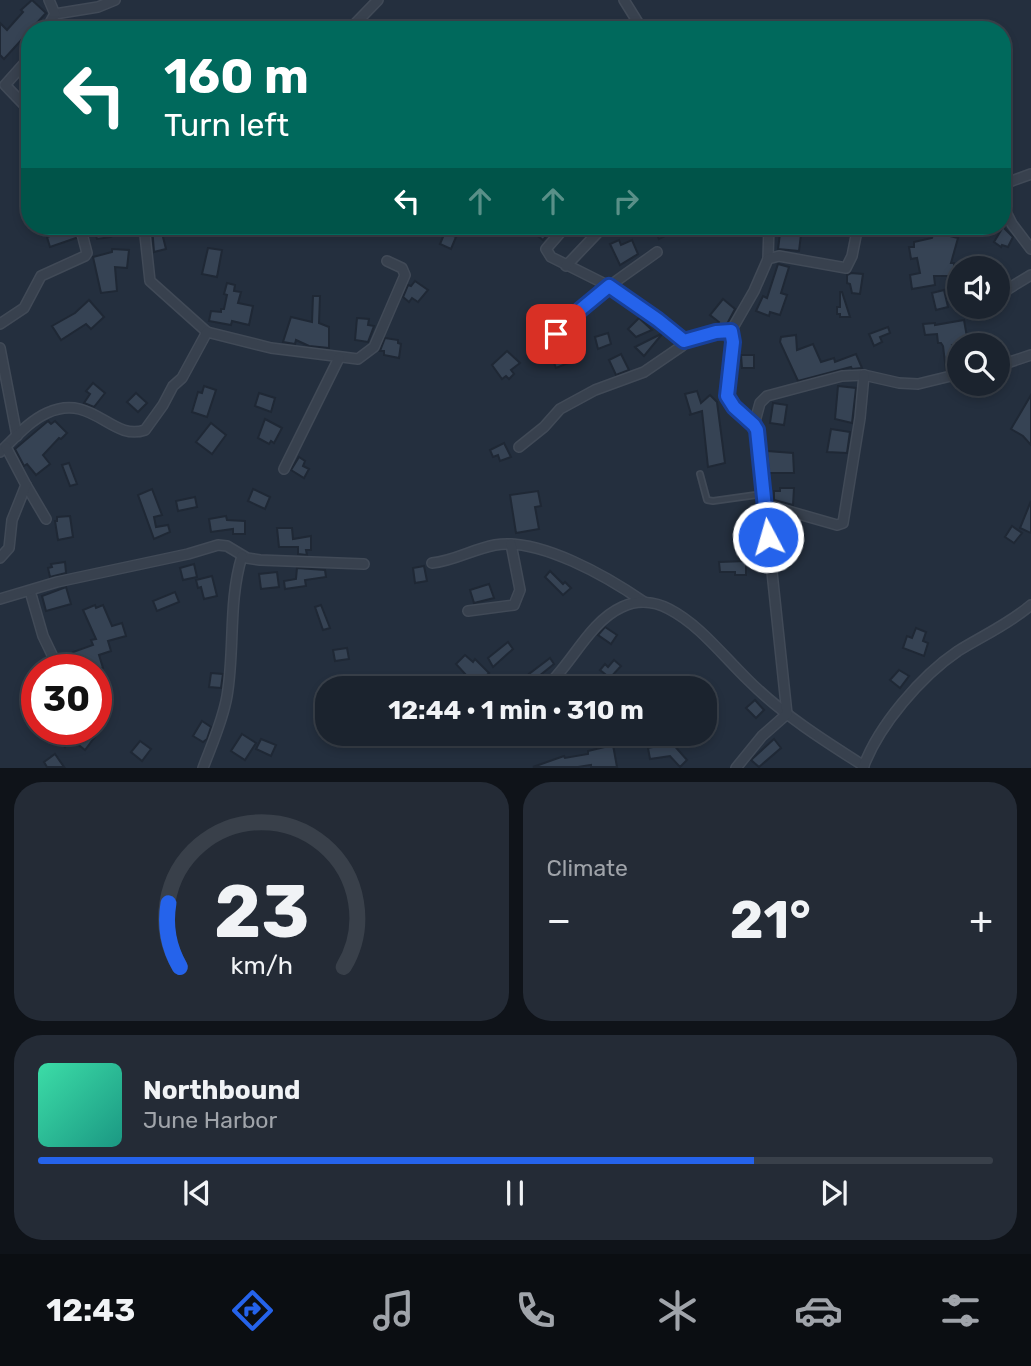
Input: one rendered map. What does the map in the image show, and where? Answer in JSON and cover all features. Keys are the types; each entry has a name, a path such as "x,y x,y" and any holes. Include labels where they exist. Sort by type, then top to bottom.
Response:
{"street":[{"path":"49,0 55,14 52,21"},
{"path":"55,14 115,0"},
{"path":"358,21 378,0"},
{"path":"624,0 637,21"},
{"path":"21,67 3,88 21,103"},
{"path":"1011,181 1031,174"},
{"path":"1011,222 1031,249"},
{"path":"0,324 24,308 41,276 85,256 87,253 82,235"},
{"path":"145,235 150,281 207,332 271,348 340,358 358,359 374,347 405,275 402,268 387,261"},
{"path":"558,235 546,250 551,257 609,286 684,341"},
{"path":"566,266 595,235"},
{"path":"754,425 734,407 727,396 732,355 731,331 754,291 768,259 769,235"},
{"path":"768,259 779,256 846,268 852,256 856,235"},
{"path":"542,342 556,334 609,286 657,252"},
{"path":"1010,288 1031,275"},
{"path":"519,447 544,427 560,409 595,390 644,372 684,341 716,332 731,331"},
{"path":"46,519 3,449 46,413 69,406 97,415 126,431 145,430 181,378 207,332"},
{"path":"0,348 17,436"},
{"path":"1010,363 1031,355"},
{"path":"284,469 340,358"},
{"path":"766,510 774,507 837,525 843,523 864,375"},
{"path":"787,714 766,510 754,425 760,403 767,396 842,376 864,375 899,383 918,384 947,377"},
{"path":"0,558 9,548 12,520 26,485"},
{"path":"432,563 486,547 511,544 527,545 556,554 618,584 644,602 666,607 678,614 726,655 747,680 787,714 864,767 880,732 925,679 948,658 1031,605"},
{"path":"468,611 514,605 520,590 511,544"},
{"path":"0,599 68,579 218,545 227,546 242,556 260,560 364,564"},
{"path":"203,768 223,715 227,696 234,587 242,556"},
{"path":"30,591 43,636 52,654"},
{"path":"555,676 601,622 624,606 644,602"},
{"path":"736,768 762,736 787,714"}],"lane":[{"path":"700,474 707,500 764,494"}],"building":[{"path":"32,0 46,13 39,21 21,21 21,40 4,59 0,55 0,23 7,30 23,12 21,10"},
{"path":"75,235 76,238 50,247 47,237"},
{"path":"111,235 111,237 97,239 96,236 90,236"},
{"path":"153,235 162,235 166,249 154,252"},
{"path":"444,235 456,237 451,249 440,244"},
{"path":"780,235 801,235 799,251 778,249"},
{"path":"933,235 958,238 953,256 947,256 947,276 934,276 935,285 912,289 910,275 920,273 917,258 911,259 909,247 914,247 914,242 932,238"},
{"path":"998,235 1013,237 1008,247 1001,247 994,242"},
{"path":"619,240 621,245 632,240 638,254 620,265 610,244"},
{"path":"208,248 222,250 217,277 202,274"},
{"path":"112,249 129,250 127,268 115,267 117,291 101,293 93,257 112,252"},
{"path":"778,264 789,267 781,293 787,295 780,315 770,312 769,316 756,311 763,296 767,298"},
{"path":"863,274 860,294 852,293 850,284 847,283 847,275"},
{"path":"415,281 428,290 418,302 412,298 409,302 403,297 408,285 411,286"},
{"path":"227,283 235,285 234,291 241,292 238,303 253,306 249,325 232,321 231,325 209,321 211,311 221,312 221,309 224,309"},
{"path":"944,290 947,307 936,310 932,293"},
{"path":"840,292 850,317 840,317 840,314 837,314"},
{"path":"313,296 320,296 319,323 329,327 329,348 309,346 296,340 295,344 283,342 291,317 312,322"},
{"path":"723,299 735,309 727,324 718,325 719,322 710,315"},
{"path":"89,300 104,317 91,329 86,324 61,340 52,326 75,313"},
{"path":"357,318 369,319 368,325 374,326 368,342 355,340"},
{"path":"639,318 652,330 636,337 628,329"},
{"path":"964,320 966,333 947,333 947,370 943,346 938,343 937,334 925,335 923,324 935,325"},
{"path":"888,327 890,333 880,337 882,342 874,346 869,334"},
{"path":"608,333 611,344 598,349 595,337"},
{"path":"663,333 644,356 635,347"},
{"path":"796,335 797,350 813,344 821,362 834,358 835,362 856,354 862,368 851,367 798,381 780,342 781,337"},
{"path":"385,338 398,340 401,344 399,358 384,355 384,351 380,351"},
{"path":"507,351 520,363 511,370 514,374 509,379 506,376 502,379 492,365"},
{"path":"575,351 578,359 556,368 553,360"},
{"path":"621,354 629,370 616,375 609,360"},
{"path":"741,355 754,355 754,368 742,368"},
{"path":"93,383 105,393 94,407 84,403 90,394 86,391"},
{"path":"204,386 216,390 207,417 192,412 198,392 202,393"},
{"path":"838,386 856,388 852,423 835,419"},
{"path":"697,391 701,403 710,395 717,402 725,463 708,467 702,411 689,415 691,414 685,394"},
{"path":"136,393 147,403 138,412 127,402"},
{"path":"259,393 275,398 271,412 255,406"},
{"path":"1031,395 1031,445 1011,429"},
{"path":"773,403 787,405 784,425 770,423"},
{"path":"265,419 282,428 274,443 271,441 269,444 258,438"},
{"path":"48,421 51,424 55,421 67,433 43,455 50,464 36,475 27,464 24,466 15,449"},
{"path":"211,423 226,435 212,454 196,442"},
{"path":"831,429 850,432 847,453 827,452"},
{"path":"504,443 511,457 500,461 498,455 493,457 490,450"},
{"path":"767,451 793,453 794,473 769,473"},
{"path":"299,457 305,461 303,466 309,469 304,478 291,470"},
{"path":"69,463 77,484 70,486 62,465"},
{"path":"780,488 794,488 793,505 774,500 774,491 780,491"},
{"path":"152,489 162,515 154,517 156,527 168,525 170,532 154,539 138,495"},
{"path":"253,489 270,497 265,509 248,501"},
{"path":"538,491 541,506 535,507 539,529 516,533 510,495"},
{"path":"195,497 197,507 178,511 176,501"},
{"path":"1031,501 1031,533 1020,528"},
{"path":"70,516 73,537 58,540 55,521 57,517"},
{"path":"226,516 227,520 245,521 245,534 233,534 233,529 211,532 209,519"},
{"path":"1012,526 1022,533 1014,543 1005,537"},
{"path":"277,528 292,528 293,539 311,536 311,550 306,550 307,555 298,554 298,547 279,547"},
{"path":"746,561 746,575 720,572 719,562"},
{"path":"65,562 66,573 50,577 48,568 52,567 51,564"},
{"path":"194,564 197,577 183,580 180,568"},
{"path":"424,566 427,581 415,583 413,568"},
{"path":"297,568 325,570 326,577 305,580 306,586 285,589 284,581 296,579"},
{"path":"550,571 571,588 563,595 545,577"},
{"path":"277,572 279,587 261,589 259,574"},
{"path":"212,576 217,596 204,599 196,580"},
{"path":"489,584 494,598 474,603 470,590"},
{"path":"66,587 71,604 46,611 42,596"},
{"path":"175,592 179,602 157,611 153,601"},
{"path":"103,605 112,626 122,623 126,636 108,641 111,651 102,654 74,654 73,652 93,645 91,640 96,639 83,610"},
{"path":"321,605 330,628 323,630 315,607"},
{"path":"605,627 617,635 611,644 598,635"},
{"path":"916,628 926,632 923,641 928,643 924,656 903,648 907,636 912,638"},
{"path":"508,642 513,649 493,667 488,658"},
{"path":"347,648 349,659 335,661 333,650"},
{"path":"465,655 473,662 475,659 489,673 486,676 467,676 456,664"},
{"path":"550,658 554,664 539,676 529,674"},
{"path":"614,660 621,666 612,676 600,670 605,664 608,667"},
{"path":"899,670 909,676 900,688 890,680"},
{"path":"211,673 223,674 221,688 209,687"},
{"path":"755,700 764,710 756,718 746,708"},
{"path":"202,721 211,727 207,739 203,742 193,736"},
{"path":"242,734 256,743 245,760 231,751"},
{"path":"261,739 276,745 271,756 256,749"},
{"path":"774,739 781,748 759,767 751,760"},
{"path":"140,741 151,749 142,761 131,752"},
{"path":"613,746 617,767 533,767 564,756 588,754 588,751"},
{"path":"675,746 687,760 680,767 670,756 650,759 648,748"},
{"path":"55,754 64,767 47,767 44,762"}],"route":[{"path":"556,334 609,286 684,341 716,332 731,331 733,342 727,396 757,430 768,537"}]}
